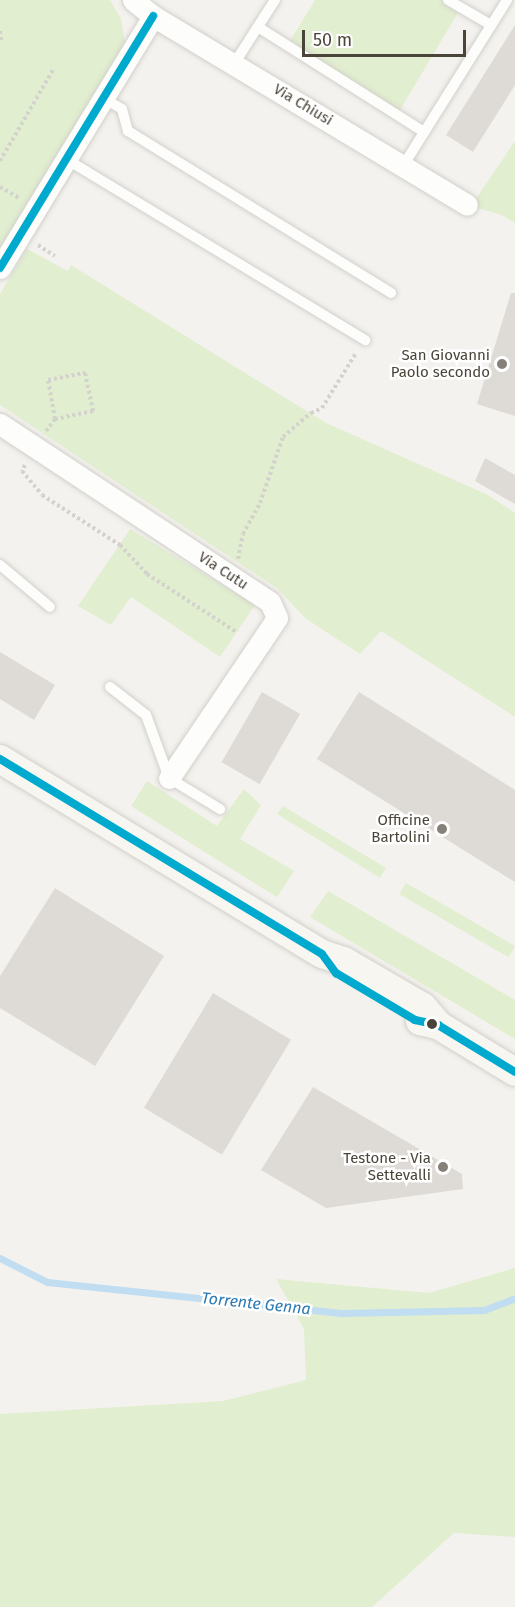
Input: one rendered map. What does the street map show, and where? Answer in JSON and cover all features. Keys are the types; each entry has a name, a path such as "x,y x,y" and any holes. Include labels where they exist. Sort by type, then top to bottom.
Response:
{"main road":[{"path":"0,759 322,954 344,961 423,1007 438,1025 515,1072"}],"street":[{"name":"Via Chiusi","path":"142,5 234,64 468,205"},
{"path":"0,268 103,98 142,5"},
{"name":"Via Cutu","path":"2,429 270,602 277,618 169,778"}],"lane":[{"path":"234,64 275,0"},
{"path":"448,0 491,25"},
{"path":"403,166 507,0"},
{"path":"258,27 424,132"},
{"path":"103,98 122,110 128,131 391,293"},
{"path":"66,159 365,340"},
{"path":"0,565 50,607"},
{"path":"110,687 147,715 169,778 220,809"}],"path":[{"path":"0,31 1,40"},
{"path":"0,161 52,70"},
{"path":"0,187 27,203"},
{"path":"30,240 55,256"},
{"path":"238,562 243,534 260,503 283,437 310,413 322,408 365,340"}],"green space":[{"path":"0,0 110,0 121,19 125,43 0,248"},
{"path":"315,0 448,0 461,8 397,115 287,46"},
{"path":"515,141 515,223 502,215 471,206"},
{"path":"27,249 68,271 71,265 326,423 488,495 515,513 515,717 381,631 360,654 305,618 277,588 0,405 0,294"},
{"path":"130,529 255,605 220,657 131,597 111,625 78,606"},
{"path":"147,781 217,826 244,789 261,805 240,839 294,871 277,897 131,806"},
{"path":"283,806 386,868 380,878 277,814"},
{"path":"406,883 515,946 509,957 400,894"},
{"path":"328,891 515,1000 515,1039 310,917"},
{"path":"515,1268 515,1537 454,1533 372,1607 0,1607 0,1414 223,1401 306,1380 304,1329 276,1279 429,1293"}],"building":[{"path":"515,25 515,85 473,152 446,135"},
{"name":"San Giovanni Paolo secondo","path":"511,293 515,293 515,416 477,404"},
{"path":"485,458 515,475 515,504 475,481"},
{"path":"0,652 55,685 34,720 0,699"},
{"path":"262,692 300,714 260,784 222,762"},
{"path":"359,692 515,790 515,882 317,759"},
{"path":"55,888 164,956 95,1066 0,1008 0,976"},
{"path":"213,993 291,1040 222,1155 144,1108"},
{"path":"313,1087 462,1174 463,1189 326,1208 261,1170"}],"waterway":[{"name":"Torrente Genna","path":"0,1258 47,1282 343,1313 484,1310 515,1298"}],"transit line":[{"path":"0,268 153,16"},
{"path":"0,759 322,954 336,973 415,1020 438,1025 515,1072"}],"place":[{"name":"San Giovanni Paolo secondo","path":"502,364"},
{"name":"Officine Bartolini","path":"442,829"},
{"name":"Testone - Via Settevalli","path":"443,1167"}]}
